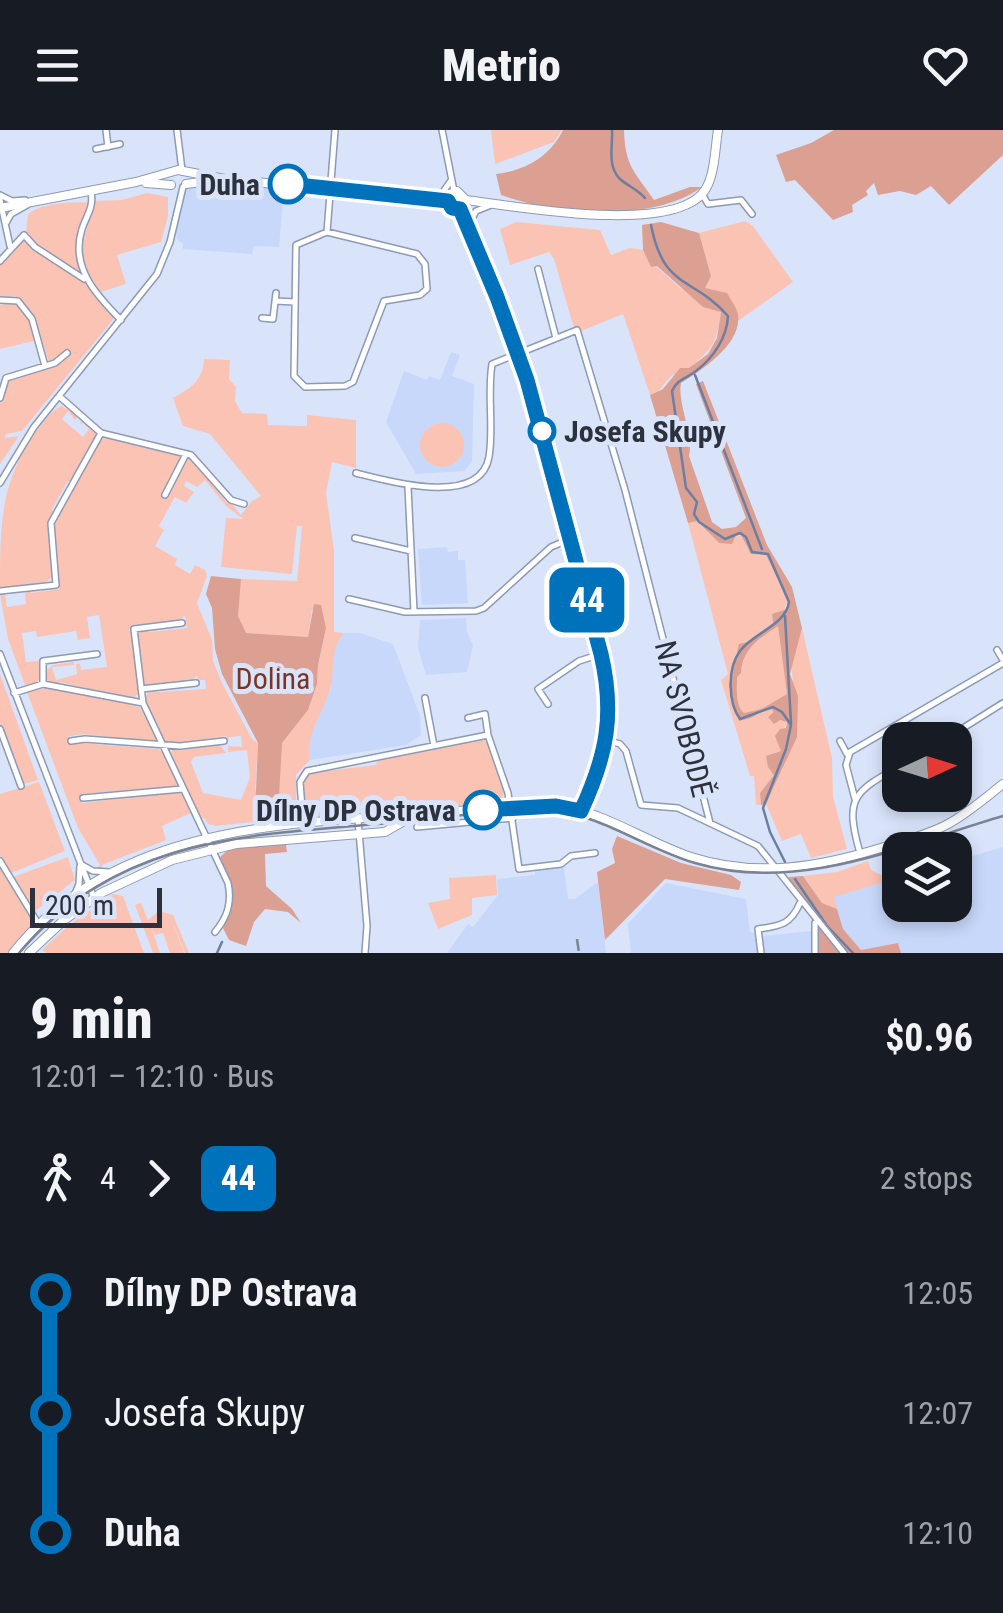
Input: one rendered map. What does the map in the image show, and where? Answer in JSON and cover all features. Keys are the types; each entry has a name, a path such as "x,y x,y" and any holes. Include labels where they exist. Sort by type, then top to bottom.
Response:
{"street":[{"path":"106,130 108,146"},
{"path":"0,483 19,448 162,265 175,226 178,200 177,130"},
{"path":"327,232 336,130"},
{"path":"442,130 454,192 448,201"},
{"path":"466,200 618,217 657,212 702,194 718,130"},
{"path":"96,149 120,144"},
{"path":"178,172 178,186"},
{"path":"10,248 0,206 178,172 448,201"},
{"path":"136,182 178,186 226,178"},
{"path":"426,198 443,192 451,180"},
{"path":"86,280 78,245 94,205 91,190"},
{"path":"454,192 462,193 466,200"},
{"path":"702,194 708,204 742,200 752,214"},
{"path":"6,226 10,214 43,200"},
{"path":"460,209 466,200"},
{"path":"448,201 452,208 460,209"},
{"path":"468,229 473,214 495,204"},
{"path":"460,209 518,353 601,654 610,701 606,740 581,811"},
{"path":"327,232 417,254 426,264 428,289 420,295 384,301 349,385 310,387 299,384 294,376 296,244 327,232"},
{"path":"0,261 24,235 34,247 86,280 122,320"},
{"path":"356,474 408,487 464,484 485,469 489,457 492,364 556,338 538,269"},
{"path":"262,318 273,319 276,293"},
{"path":"0,300 18,301 26,310 44,366"},
{"path":"275,301 295,302"},
{"name":"NA SVOBODĚ","path":"556,338 577,330 626,490 710,823"},
{"path":"0,398 6,378 60,361 66,353"},
{"path":"59,396 101,433 186,454 200,463 231,500 244,504"},
{"path":"0,591 56,585 51,523 101,433"},
{"path":"165,495 186,454"},
{"path":"408,487 414,612"},
{"path":"355,538 411,551"},
{"path":"350,599 414,612 484,608 552,547 570,539"},
{"path":"182,623 134,630 140,689 230,893 227,914 215,932"},
{"path":"847,754 1003,662 997,650"},
{"path":"0,654 94,898"},
{"path":"43,684 43,661 98,654"},
{"path":"548,704 538,689 579,660 601,654"},
{"path":"140,689 196,683"},
{"path":"14,693 43,684 143,703"},
{"path":"425,698 434,746"},
{"path":"972,722 1003,703"},
{"path":"468,718 485,714 513,818 518,869 562,864 571,856 595,854"},
{"path":"0,730 21,786"},
{"path":"304,825 300,782 307,771 488,735"},
{"path":"71,741 85,738 162,746 224,740"},
{"name":"NA SVOBODĚ","path":"606,740 620,744 626,751 641,805 678,808 758,846 844,953"},
{"path":"840,741 847,754 855,799 853,828 860,854"},
{"path":"855,799 861,788 882,776"},
{"path":"13,953 39,925 109,872 207,837 358,820 556,806 581,811 689,856 731,866 776,869 811,866 860,854 940,828 1003,784"},
{"path":"83,798 182,789"},
{"path":"28,953 94,898 152,868 213,848 388,831 408,818 430,814"},
{"path":"417,827 513,818"},
{"path":"358,820 367,925 365,952"},
{"path":"0,861 39,925"},
{"path":"80,863 93,872 109,872"},
{"path":"74,896 80,863"},
{"path":"761,953 758,928 786,924 800,902"},
{"path":"815,920 816,953"}],"shaded area":[{"path":"491,130 562,130 554,142 495,164"},
{"path":"219,182 284,189 279,247 254,246 252,254 183,249 176,234 184,191 188,186"},
{"path":"147,193 168,197 161,242 117,255 126,284 101,292 83,257 84,238 95,201 122,200"},
{"path":"92,202 79,235 83,276 32,241 26,232 28,214 51,205"},
{"path":"745,221 753,226 793,282 738,321 737,311 705,288 711,276 699,233"},
{"path":"516,222 600,230 611,255 630,248 643,250 651,267 656,266 680,288 721,311 712,345 688,369 673,375 650,395 623,314 579,332 574,328 549,252 510,265 500,229"},
{"path":"24,238 40,254 88,284 116,316 22,431 6,434 5,438 19,436 0,464 0,403 8,379 58,365 69,353 49,362 34,316 15,296 0,298 0,265"},
{"path":"14,302 28,314 34,341 0,349 0,305"},
{"path":"451,352 460,355 452,376 474,384 472,462 464,471 416,474 386,422 404,371 427,380 429,376 440,380"},
{"path":"204,359 230,360 229,379 236,387 235,401 242,413 267,414 268,425 307,426 307,415 356,420 356,468 332,462 326,493 334,551 334,632 343,633 335,650 329,693 312,734 310,760 296,775 296,821 216,826 200,819 171,756 172,750 220,745 226,753 194,757 191,762 203,793 241,800 250,777 247,750 228,752 228,746 242,747 241,736 229,737 227,742 226,736 168,744 150,717 145,698 150,690 206,689 205,680 200,680 199,686 197,676 148,686 142,682 139,633 147,629 149,632 187,628 185,616 130,627 139,693 132,699 60,682 53,685 46,679 46,671 53,665 74,662 52,667 56,680 77,674 76,664 80,664 81,670 107,667 99,615 87,617 90,638 78,640 76,631 37,637 36,631 22,633 26,662 40,661 42,674 36,684 25,685 8,639 0,594 5,594 7,607 26,604 28,590 31,593 59,589 54,520 102,439 112,437 192,458 241,515 261,496 210,434 183,426 173,398 195,383","holes":["205,480 226,506 243,519 226,518 221,567 292,574 297,526 302,526 297,581 241,579 238,616 245,633 308,637 312,609 326,628 317,684 308,710 282,743 255,793 258,743 252,739 222,683 213,661 212,640 197,603 207,576 205,570 195,565 190,574 175,565 177,559 155,546 164,530 159,526 175,497 186,503 194,492 184,486 186,481 197,487"]},
{"path":"61,406 78,415 75,420 68,411 62,419 83,437 89,429 79,424 84,419 96,435 52,509 48,523 52,577 44,584 0,589 4,507 14,470 34,434"},
{"path":"442,423 458,429 464,445 458,461 442,467 426,461 420,445 426,429"},
{"path":"694,519 719,543 741,535 749,550 766,555 788,600 783,613 772,614 773,623 743,642 732,670 739,721 771,707 780,720 787,722 778,742 782,751 774,753 774,775 760,793 761,805 756,805 754,776 750,776 721,680 728,674 688,523"},
{"path":"447,547 448,552 458,551 458,560 465,560 468,603 422,605 418,549"},
{"path":"466,618 473,645 467,672 426,675 418,648 420,620"},
{"path":"778,625 787,694 761,709 744,713 738,701 736,677 748,651"},
{"path":"802,628 832,758 833,797 847,849 811,858 801,834 782,841 766,804 785,764 794,691 791,664"},
{"path":"343,633 360,633 393,644 420,716 421,735 406,745 310,760 307,748 311,734 331,689 332,651"},
{"path":"0,674 38,780 23,784 0,723"},
{"path":"45,688 140,708 157,738 155,742 84,734 70,736 66,742 158,749 165,755 178,782 176,786 81,794 82,803 182,794 191,813 162,826 166,840 94,870 100,865 78,828 27,692"},
{"path":"481,739 490,744 501,775 504,791 500,804 311,820 306,817 302,783 309,773 376,765 378,760"},
{"path":"39,782 65,851 11,873 0,855 0,794"},
{"path":"1003,847 1003,953 901,953 898,944 861,950 843,929 833,897 882,882 882,922 972,922 972,856"},
{"path":"68,857 75,880 34,912 13,877"},
{"path":"868,861 871,870 882,876 882,883 834,897 837,909 822,903 803,876 837,872"},
{"path":"564,867 568,899 575,899 598,882 606,953 447,953 468,924 473,927 498,895 497,879"},
{"path":"0,868 33,922 10,953 0,953"},
{"path":"496,875 497,895 472,898 472,915 438,929 428,903 450,899 449,878"},
{"path":"666,883 746,899 750,932 763,936 811,931 811,953 631,953 628,924"},
{"path":"113,894 123,896 144,953 42,950 68,926"},
{"path":"141,903 148,920 159,911 173,915 189,953 185,953 171,918 184,953 170,953 163,933 155,935 151,926 160,953 153,953 135,905"}],"green space":[{"path":"563,130 624,130 629,161 654,200 690,187 702,187 682,198 631,211 576,211 501,195 496,174 535,161 551,148"},
{"path":"834,130 1003,130 1003,155 949,205 931,186 916,195 900,191 878,195 874,183 866,191 868,195 852,205 853,212 833,220 795,180 786,182 776,155"},
{"path":"661,222 699,233 711,276 705,288 727,293 738,315 738,326 727,346 681,383 680,391 689,456 712,522 722,529 736,527 746,518 696,384 703,381 767,545 792,587 802,628 790,674 798,696 797,737 766,804 761,805 760,793 774,775 766,756 781,751 775,736 786,728 787,722 780,720 774,724 768,717 774,712 770,707 739,721 729,686 739,644 750,641 773,623 772,614 787,609 788,600 766,555 751,554 741,535 736,535 732,544 719,543 697,521 688,523 650,395 663,389 680,368 689,368 708,354 717,338 721,312 703,307 657,266 651,267 643,250 642,225","holes":["778,626 787,694 761,709 744,713 737,696 737,677 748,651"]},
{"name":"Dolina","path":"211,576 241,579 238,616 246,633 308,637 314,604 321,605 326,628 317,684 308,710 282,743 278,814 255,813 258,743 222,674 215,649 212,608 206,594"},
{"path":"617,836 681,863 731,875 741,882 739,890 665,879 605,940 597,872 615,863 612,849"},
{"path":"286,845 287,852 265,854 266,886 292,909 301,923 288,912 265,909 254,922 246,946 229,940 223,928 231,892 220,857 229,849"},
{"path":"803,876 822,903 837,909 843,929 861,950 898,943 901,953 814,953 817,921 789,877"}],"waterway":[{"path":"612,130 615,173 645,198"},
{"path":"651,225 663,261 672,272 728,316 722,340 713,354 672,391 686,488 697,502 694,514 699,522 725,539 740,533 752,552 768,554 789,602 782,617 740,651 731,685 740,719 773,707 791,725 763,808 785,862"},
{"path":"695,375 762,549"},
{"path":"785,616 791,723"},
{"path":"795,879 827,926 853,953"},
{"path":"217,953 222,942"}],"tram line":[{"path":"19,953 58,914 99,885 143,864 189,849 287,832 490,812 550,810 588,818 695,863 773,873 851,862 1003,816"}],"railway":[{"path":"577,939 579,953"}],"bus line":[{"name":"44","path":"288,184 448,201 452,208 460,209 527,380 601,654 609,687 610,714 606,740 581,811 556,806 483,810"}],"place":[{"name":"Duha","path":"288,184"},
{"name":"Josefa Skupy","path":"542,431"},
{"name":"Dílny DP Ostrava","path":"483,810"}]}
